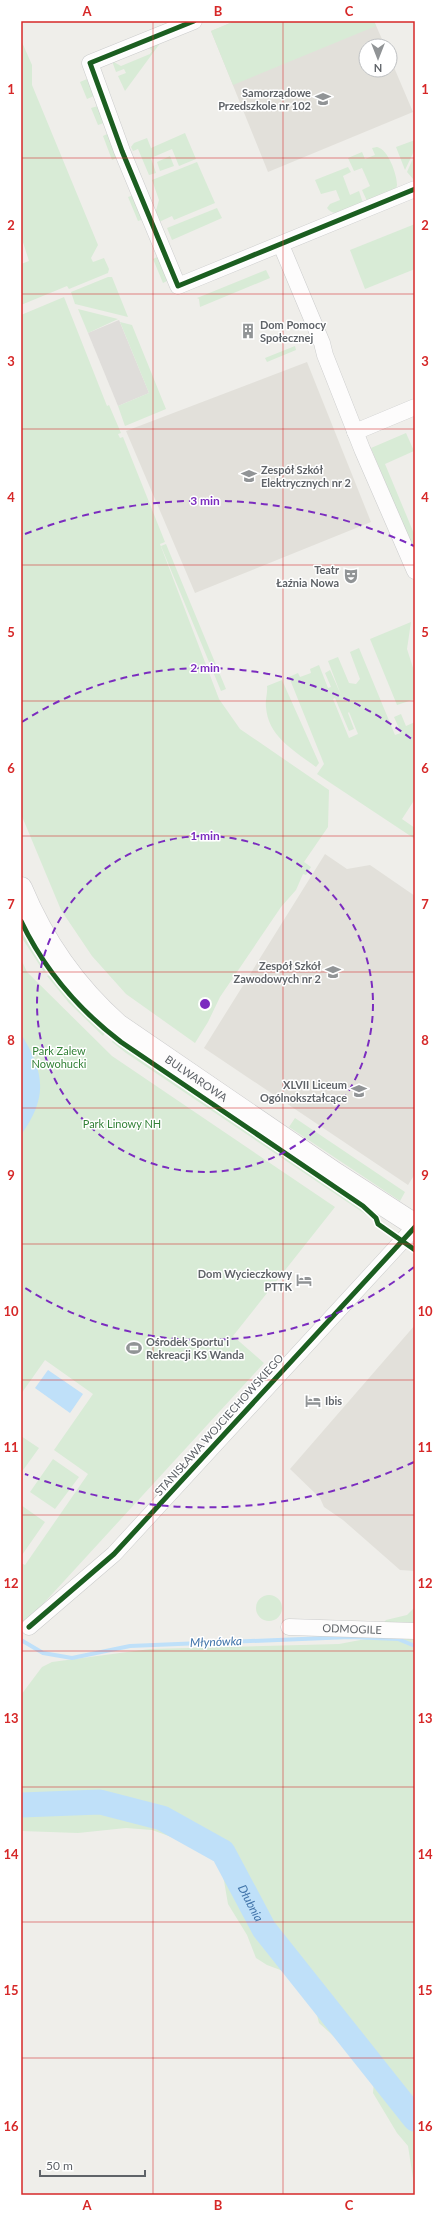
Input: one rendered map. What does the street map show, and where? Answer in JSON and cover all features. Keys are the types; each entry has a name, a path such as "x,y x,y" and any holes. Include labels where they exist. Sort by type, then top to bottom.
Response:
{"street":[{"path":"194,21 90,63 122,151 178,286 415,189"},
{"path":"282,244 355,432 415,572"},
{"path":"355,432 415,407"},
{"name":"BULWAROWA","path":"21,888 33,917 61,962 88,996 118,1025 329,1170 415,1226"},
{"name":"STANISŁAWA WOJCIECHOWSKIEGO","path":"29,1627 114,1554 415,1226"},
{"name":"ODMOGILE","path":"289,1627 415,1631"}],"shaded area":[{"name":"Samorządowe Przedszkole nr 102","path":"235,21 374,21 381,38 358,38 358,78 398,78 398,77 413,112 268,172 211,31"},
{"path":"119,320 149,393 118,406 88,333"},
{"name":"Zespół Szkół Elektrycznych nr 2","path":"307,362 371,522 195,593 126,431"},
{"name":"Zespół Szkół Zawodowych nr 2","path":"325,854 347,869 370,865 415,896 415,1174 408,1185 204,1048"},
{"path":"415,1325 415,1571 400,1570 343,1520 324,1507 320,1498 290,1469"}],"green space":[{"path":"235,21 374,21 376,26 233,85 211,31"},
{"path":"21,40 32,65 32,85 98,245 91,258 93,262 104,258 109,269 108,273 69,289 67,286 21,305 21,264 29,261 21,236"},
{"path":"161,42 125,91 118,76 126,73 124,69 116,72 112,61 121,66 150,54 152,51 148,47"},
{"path":"87,79 94,96 87,99 80,82"},
{"path":"98,106 104,123 98,125 91,108"},
{"path":"109,133 119,157 112,160 103,136"},
{"path":"185,133 196,159 179,166 172,149 151,158 156,173 149,175 138,149 133,151 131,147 134,143 147,138 151,148"},
{"path":"415,140 415,149 405,170 396,147"},
{"path":"377,147 385,152 388,157 397,180 397,185 396,189 367,201 362,190 370,186 362,168 354,171 348,158 362,152 365,159 375,155 372,148"},
{"path":"415,154 415,180 414,180 407,172"},
{"path":"170,156 174,166 160,171 157,162"},
{"path":"197,162 215,203 174,220 172,216 159,222 155,214 159,200 152,180"},
{"path":"348,167 351,172 343,176 350,195 359,191 363,203 344,212 335,213 327,208 330,204 340,200 336,190 321,194 315,180"},
{"path":"134,195 144,219 138,221 128,197"},
{"path":"217,208 222,218 172,240 167,228"},
{"path":"415,224 415,269 365,289 350,250"},
{"path":"159,256 169,280 163,283 153,259"},
{"path":"266,270 270,278 200,307 199,299 197,298"},
{"path":"108,277 112,277 128,317 75,304 71,292"},
{"path":"64,297 107,406 109,405 121,433 118,434 120,438 123,437 165,542 160,544 219,699 240,729 329,790 328,827 304,862 311,867 306,875 303,874 296,890 281,907 220,997 208,1022 195,1043 126,994 92,956 61,910 21,814 21,315"},
{"path":"78,309 118,319 88,333"},
{"path":"120,322 132,325 166,409 125,426 118,406 149,393"},
{"path":"295,346 296,350 267,362 265,358"},
{"path":"406,433 414,451 385,464 415,536 415,553 371,448"},
{"path":"166,544 226,689 221,691 161,546"},
{"path":"411,622 407,649 415,674 415,699 397,705 370,639"},
{"path":"359,648 395,735 401,733 394,717 401,714 406,726 415,722 415,799 402,819 415,828 415,839 317,774 324,764 289,677 298,673 300,677 311,673 310,669 319,665 328,688 331,687 325,673 330,670 341,695 328,661 338,657 349,683 356,684 360,679 350,652","holes":["335,698 349,731 354,729 348,713 349,712 358,734 349,738 333,699"]},
{"path":"282,680 319,763 316,767 291,749 277,735 268,718 266,704 267,686"},
{"path":"21,928 47,970 44,972 22,938"},
{"name":"Ośrodek Sportu i Rekreacji KS Wanda","path":"21,959 27,972 112,1056 335,1207 233,1336 264,1363 21,1628 21,1563 25,1565 88,1474 54,1450 93,1394 45,1360 21,1394"},
{"path":"50,975 79,1009 105,1033 103,1036 69,1003 47,976"},
{"path":"113,1040 360,1207 374,1220 126,1053 112,1042"},
{"path":"295,1118 405,1192 400,1201 289,1127"},
{"path":"21,1436 39,1448 21,1473"},
{"path":"53,1459 79,1477 55,1509 30,1492"},
{"path":"21,1505 45,1522 22,1555 21,1554"},
{"path":"269,1595 278,1599 282,1608 278,1617 269,1621 260,1617 256,1608 260,1599"},
{"path":"415,1607 414,2195 408,2146 397,2133 373,2093 375,2069 374,2057 364,2050 340,2042 319,2023 310,1988 291,1974 267,1965 256,1958 247,1935 228,1904 222,1869 216,1859 177,1839 152,1830 126,1828 78,1833 21,1831 21,1695 42,1667 52,1662 150,1649 339,1644 371,1638 386,1620 407,1615"}],"water":[{"path":"21,1034 35,1061 39,1073 40,1085 36,1109 21,1135"},
{"path":"48,1370 83,1394 70,1413 35,1388"}],"waterway":[{"name":"Młynówka","path":"21,1640 43,1653 72,1658 130,1646 350,1637 398,1639 415,1646"},
{"name":"Dłubnia","path":"21,1805 100,1802 162,1818 223,1852 264,1929 415,2119"}],"cycle path":[{"path":"194,21 90,63 122,151 178,286 415,189"},
{"path":"21,921 40,956 64,988 106,1030 121,1042 363,1206 376,1218 378,1224 415,1250"},
{"path":"29,1627 114,1554 415,1227"}],"place":[{"name":"Samorządowe Przedszkole nr 102","path":"323,99"},
{"name":"Dom Pomocy Społecznej","path":"248,331"},
{"name":"Zespół Szkół Elektrycznych nr 2","path":"249,476"},
{"name":"Teatr Łaźnia Nowa","path":"351,576"},
{"name":"Zespół Szkół Zawodowych nr 2","path":"333,972"},
{"name":"XLVII Liceum Ogólnokształcące","path":"359,1091"},
{"name":"Dom Wycieczkowy PTTK","path":"304,1280"},
{"name":"Ośrodek Sportu i Rekreacji KS Wanda","path":"134,1348"},
{"name":"Ibis","path":"313,1401"}],"park label":[{"name":"Park Zalew Nowohucki","path":"59,1057"},
{"name":"Park Linowy NH","path":"122,1124"}]}
